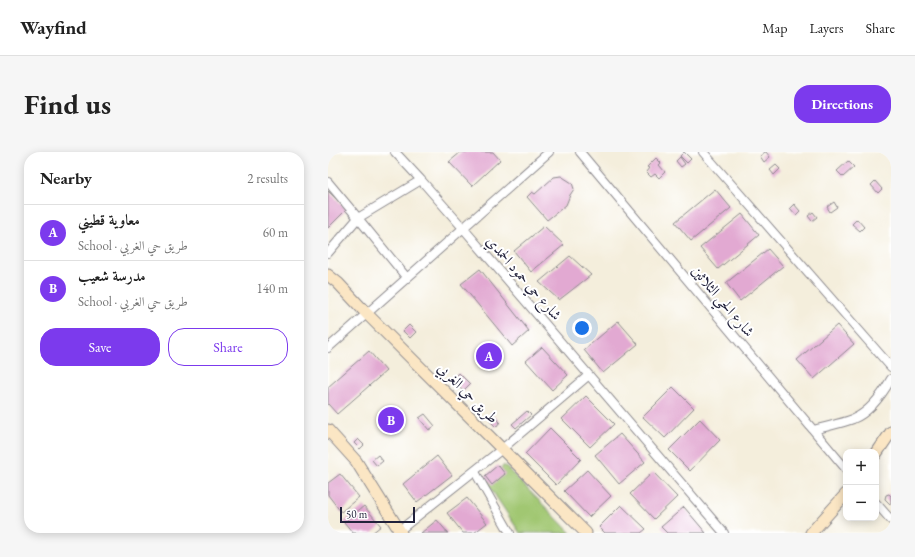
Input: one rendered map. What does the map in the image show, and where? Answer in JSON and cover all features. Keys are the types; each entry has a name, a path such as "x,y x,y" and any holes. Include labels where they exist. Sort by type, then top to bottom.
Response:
{"street":[{"name":"شارع حي حمود الحمدي","path":"395,152 463,228 724,533"},
{"path":"328,348 549,152"},
{"name":"شارع الحي الثلاثين","path":"580,152 843,465"},
{"path":"703,152 891,367"},
{"path":"328,252 358,218 421,180"},
{"path":"328,182 407,278"},
{"name":"طريق حي الغربي","path":"328,275 338,283 367,314 586,533"},
{"path":"328,430 356,461 399,532 475,472 589,376"},
{"path":"814,430 854,418 864,412 884,391 891,379"},
{"path":"879,450 891,432"},
{"path":"475,472 510,533"},
{"path":"811,533 843,497"},
{"path":"879,506 891,520"}],"green space":[{"path":"504,465 571,533 520,533 487,483"}],"building":[{"path":"461,152 493,152 500,160 472,186 449,162"},
{"path":"684,152 691,159 687,163 680,156"},
{"path":"765,152 770,157 764,162 760,156"},
{"path":"680,157 685,164 681,167 676,161"},
{"path":"656,158 661,163 659,165 665,172 659,178 655,174 651,177 646,172 649,168 647,167"},
{"path":"848,161 854,167 843,177 837,171"},
{"path":"776,165 780,169 774,175 770,170"},
{"path":"561,176 572,183 574,189 566,205 547,220 527,197 532,192 535,194 554,177"},
{"path":"875,181 882,189 878,193 871,185"},
{"path":"715,189 731,208 691,241 675,222"},
{"path":"328,191 347,209 328,228"},
{"path":"834,202 837,207 830,212 827,207"},
{"path":"794,204 800,211 796,215 790,208"},
{"path":"813,212 817,217 812,221 808,216"},
{"path":"742,214 759,235 718,269 700,248"},
{"path":"857,219 864,227 860,231 852,224"},
{"path":"544,226 564,245 531,272 514,251"},
{"path":"768,249 783,266 740,301 726,283"},
{"path":"570,256 591,275 559,300 539,282"},
{"path":"480,269 529,331 512,346 461,284"},
{"path":"618,321 638,344 603,373 584,350"},
{"path":"409,325 416,332 410,338 403,331"},
{"path":"837,325 854,344 814,379 797,360"},
{"path":"542,347 568,375 552,390 526,361"},
{"path":"369,351 386,371 337,414 328,404 328,387"},
{"path":"459,373 470,384 463,391 452,380"},
{"path":"673,387 694,408 665,438 643,417"},
{"path":"586,396 614,424 590,447 562,419"},
{"path":"527,411 531,415 516,428 512,424"},
{"path":"425,414 435,426 429,430 419,418"},
{"path":"494,416 500,422 496,427 490,421"},
{"path":"700,419 720,440 690,471 669,450"},
{"path":"550,428 581,459 556,485 525,454"},
{"path":"620,434 645,462 619,484 595,455"},
{"path":"358,439 364,445 360,449 354,443"},
{"path":"378,455 383,461 377,466 372,460"},
{"path":"437,456 452,475 417,502 403,484"},
{"path":"498,465 505,474 492,485 485,476"},
{"path":"587,470 611,496 589,517 564,491"},
{"path":"653,472 677,497 654,519 630,494"},
{"path":"340,474 359,497 341,512 328,495 328,483"},
{"path":"889,494 891,496 891,505 885,499 886,495"},
{"path":"467,498 487,523 474,533 463,533 447,513"},
{"path":"621,505 646,529 641,533 605,533 599,527"},
{"path":"364,506 381,526 372,533 353,533 344,522"},
{"path":"684,507 706,533 667,533 661,527"},
{"path":"437,520 448,533 421,533"}],"place":[{"name":"معاوية قطيني","path":"489,356"},
{"name":"مدرسة شعيب","path":"391,420"}]}
